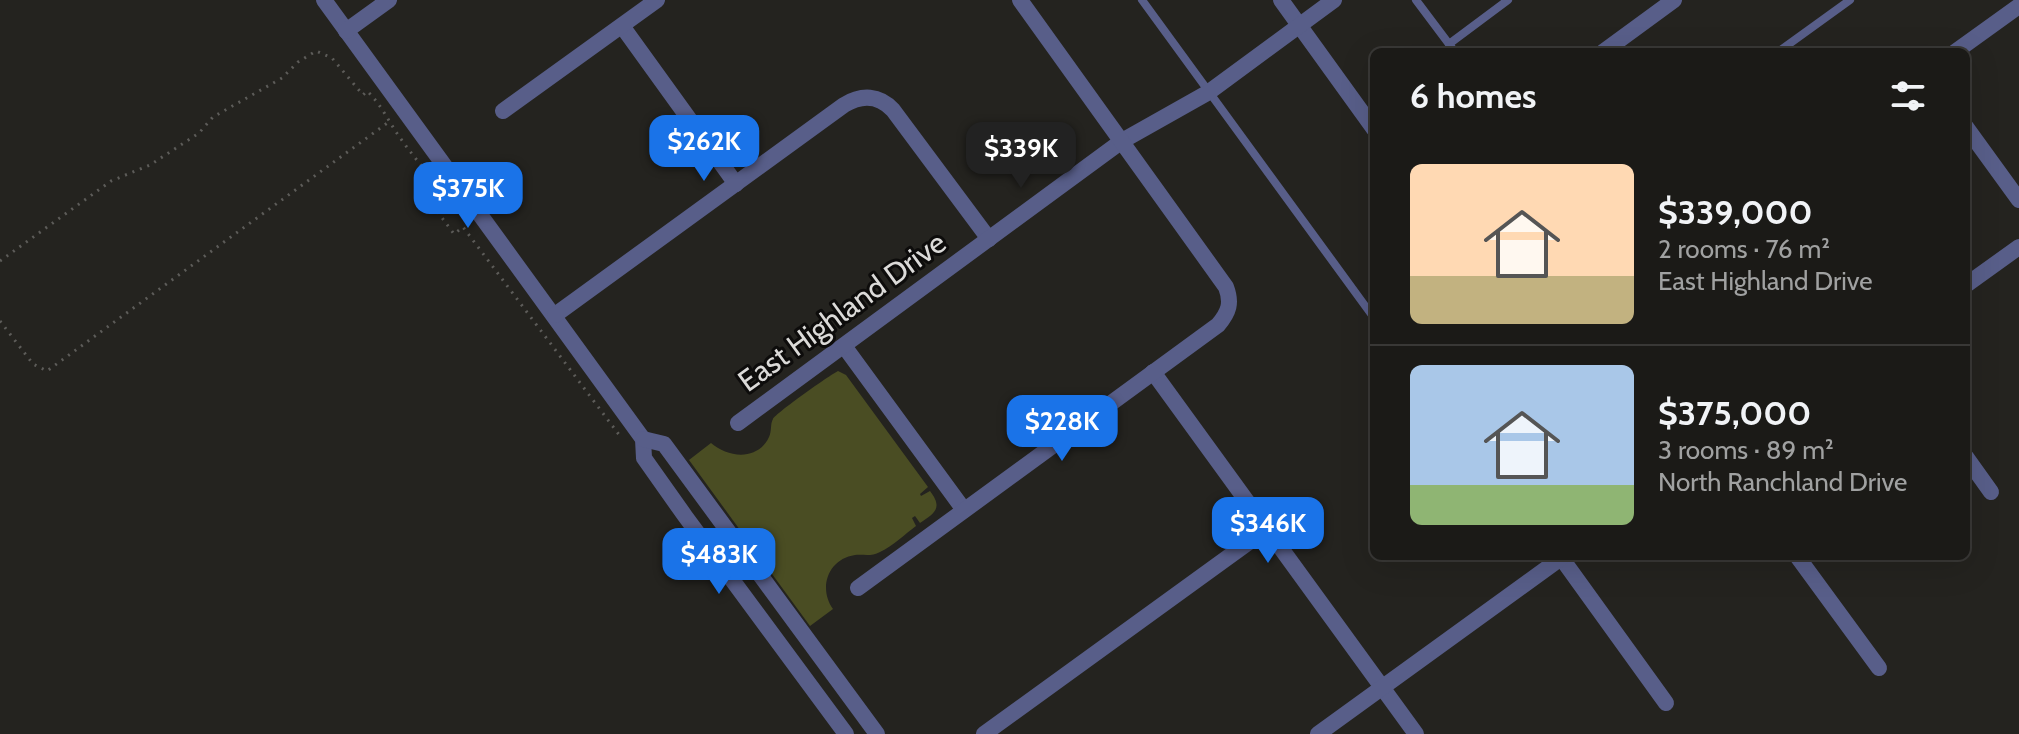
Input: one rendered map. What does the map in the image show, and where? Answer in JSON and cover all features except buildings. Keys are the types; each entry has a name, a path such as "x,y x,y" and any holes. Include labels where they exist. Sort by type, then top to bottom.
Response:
{"street":[{"path":"324,0 555,315 643,439 644,458 846,734"},
{"path":"346,31 389,0"},
{"path":"503,111 657,0"},
{"path":"858,588 1218,325 1228,309 1230,298 1226,287 1020,0"},
{"path":"1281,0 1370,123"},
{"name":"East Highland Drive","path":"738,423 1122,141 1209,92 1334,0"},
{"path":"1608,48 1674,0"},
{"path":"1961,48 2019,6"},
{"path":"622,26 736,184"},
{"path":"555,315 851,101 861,97 887,103 989,239"},
{"path":"1970,133 2019,200"},
{"path":"1970,282 2019,247"},
{"path":"844,346 964,510"},
{"path":"1153,372 1416,734"},
{"path":"643,439 664,444 877,734"},
{"path":"1970,463 1991,492"},
{"path":"984,734 1267,529"},
{"path":"1318,734 1556,560"},
{"path":"1562,560 1666,703"},
{"path":"1800,560 1879,668"}],"lane":[{"path":"1142,0 1370,313"},
{"path":"1416,0 1452,48"},
{"path":"1449,44 1508,0"},
{"path":"1784,48 1850,0"}],"path":[{"path":"0,261 111,181 150,165 199,133 213,117 282,78 298,62 316,51 332,58 363,95 367,91 375,98 398,136 437,187 443,204 437,211 454,234 463,227 626,443 643,439"},
{"path":"0,321 33,364 47,371 390,121"}],"green space":[{"path":"838,371 846,375 928,487 921,496 930,491 937,506 920,523 915,516 912,518 916,526 885,549 838,562 826,584 833,609 810,626 689,460 711,443 734,454 758,450 769,437 776,415"}]}
